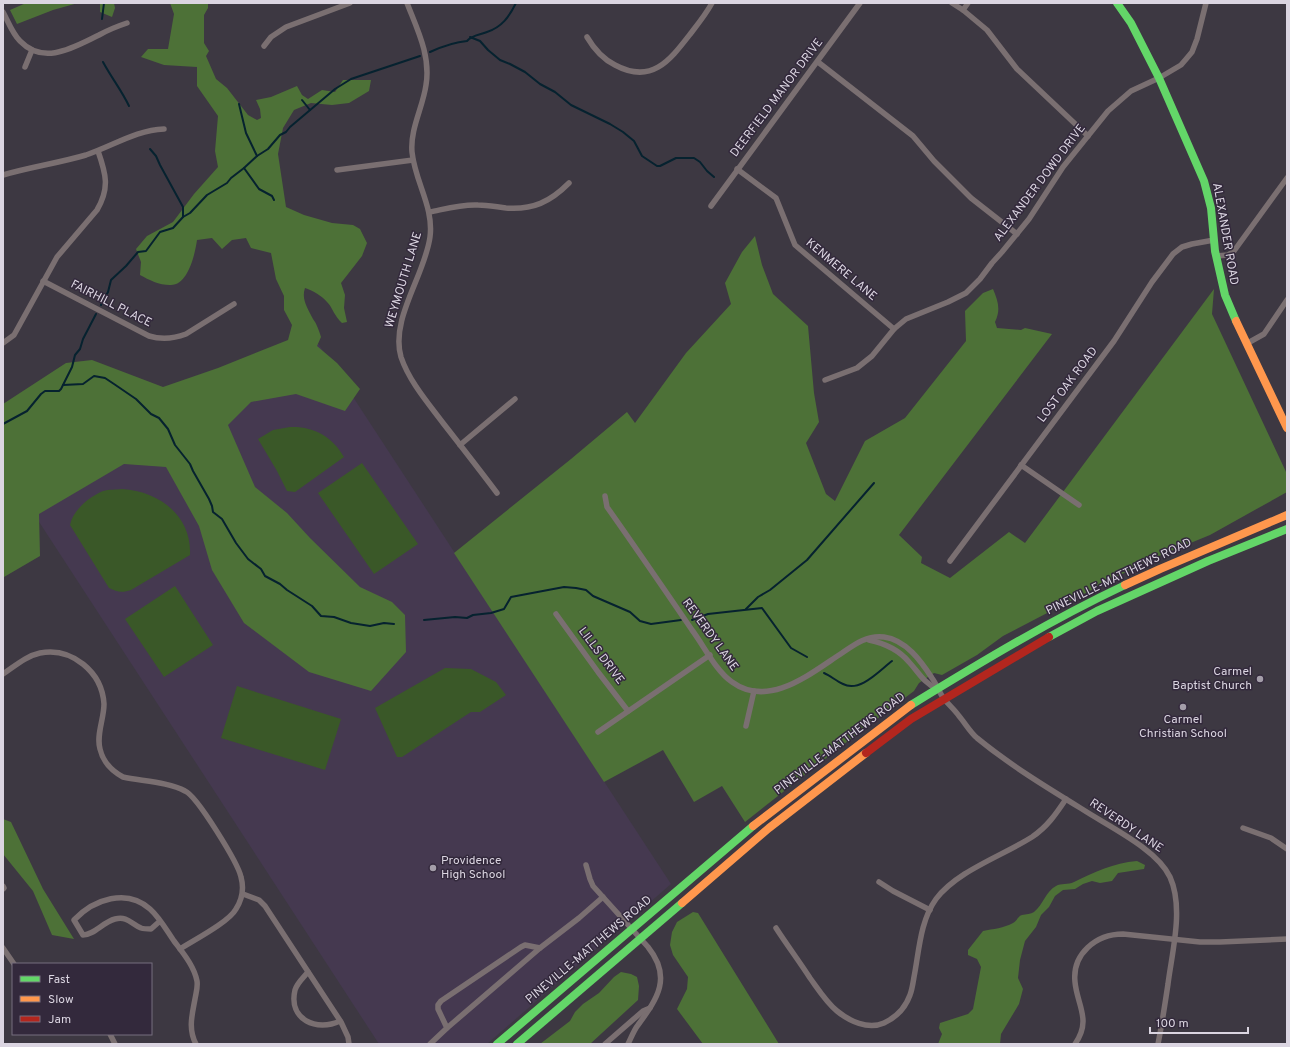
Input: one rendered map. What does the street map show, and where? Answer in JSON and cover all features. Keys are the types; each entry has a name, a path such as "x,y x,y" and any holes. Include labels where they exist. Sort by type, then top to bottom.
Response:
{"main road":[{"name":"ALEXANDER ROAD","path":"1117,3 1131,24 1159,78 1204,181 1211,208 1216,256 1225,295 1246,344 1287,428"},
{"name":"PINEVILLE-MATTHEWS ROAD","path":"517,1044 761,819 905,709 993,655 1092,601 1160,569 1287,515"},
{"name":"PINEVILLE-MATTHEWS ROAD","path":"497,1044 769,828 911,719 1018,655 1097,612 1186,570 1287,529"}],"street":[{"path":"264,46 270,37 286,27 350,3"},
{"name":"WEYMOUTH LANE","path":"407,3 424,49 426,60 427,73 425,90 413,137 413,160 416,175 430,212 431,227 428,245 402,321 399,342 401,355 404,365 425,398 497,493"},
{"path":"588,37 595,49 610,62 631,71 649,71 661,66 672,58 712,3"},
{"name":"DEERFIELD MANOR DRIVE","path":"710,206 788,99 818,62 860,3"},
{"path":"952,3 987,30 1017,69 1088,136"},
{"path":"963,10 968,3"},
{"name":"ALEXANDER DOWD DRIVE","path":"825,380 857,368 872,356 894,329 906,318 948,302 966,293 980,279 1029,219 1063,167 1108,111 1131,91 1159,78 1181,65 1192,52 1197,39 1206,3"},
{"path":"3,12 14,35 20,41 32,50 51,54 61,53 128,23"},
{"path":"25,67 32,50"},
{"path":"818,62 913,136 934,161 971,198 1017,234"},
{"path":"3,175 98,151 138,133 156,129 164,129"},
{"path":"3,343 14,335 57,257 102,202 106,182 98,151"},
{"path":"337,170 413,160"},
{"name":"KENMERE LANE","path":"737,170 776,198 795,245 894,329"},
{"path":"1216,256 1228,255 1234,251 1287,178"},
{"path":"430,212 473,205 505,208 526,207 550,199 558,194 569,183"},
{"name":"LOST OAK ROAD","path":"950,561 1114,342 1152,282 1173,254 1182,247 1214,240"},
{"name":"FAIRHILL PLACE","path":"43,281 149,336 163,339 178,337 186,334 234,304"},
{"path":"1246,344 1264,334 1287,300"},
{"path":"460,445 515,399"},
{"path":"1022,465 1079,505"},
{"name":"REVERDY LANE","path":"605,496 607,507 718,668 732,682 748,690 754,691 765,692 785,687 808,675 863,639 883,637 896,640 907,647 933,679 944,700 976,737 998,755 1147,851 1164,867 1174,890 1176,909 1174,939 1158,1044"},
{"name":"LILLS DRIVE","path":"556,614 628,711"},
{"name":"REVERDY LANE","path":"863,639 881,643 897,652 909,662 928,684 938,690"},
{"path":"3,674 31,656 47,652 69,656 76,659 90,669 96,678 103,697 104,710 98,742 101,754 105,761 116,773 123,777 175,787 189,793 197,803 238,867 243,887 243,894 237,908 228,918 180,950"},
{"path":"598,732 710,655"},
{"path":"746,726 754,691"},
{"path":"776,928 822,994 836,1010 850,1020 866,1025 879,1025 895,1018 903,1009 911,995 923,926 935,900 947,888 972,871 1032,837 1047,826 1066,799"},
{"path":"1243,828 1271,838 1287,849"},
{"path":"586,866 590,879 603,897 656,957 661,973 658,994 633,1033 628,1044"},
{"path":"879,882 930,910"},
{"path":"243,894 259,900 265,906 340,1021 348,1038 349,1044"},
{"path":"160,921 151,929 141,928 131,921 115,919 87,935 83,935 74,920 100,902 108,899 124,897 133,898 151,910 160,921 192,968 197,980 191,1020 192,1034 196,1044"},
{"path":"430,1044 540,948 579,918 603,897"},
{"path":"1075,1044 1080,1034 1083,1015 1075,983 1075,970 1080,957 1085,950 1093,942 1101,938 1113,935 1200,942 1287,939"},
{"path":"447,1028 438,1009 438,1005 441,1001 521,947 525,945 540,948"},
{"path":"3,948 13,963"},
{"path":"308,972 300,981 296,990 296,1010 303,1020 316,1025 334,1024 340,1021"},
{"path":"607,1043 650,1007"},
{"path":"632,1044 633,1033"},
{"path":"110,1035 115,1044"}],"shaded area":[{"path":"308,328 671,884 487,1044 379,1044 30,508"}],"green space":[{"path":"26,3 78,3 53,10 17,24 10,10"},
{"path":"100,3 114,3 115,8 112,17 100,12"},
{"path":"170,3 208,3 208,8 204,15 204,43 209,51 206,56 216,79 227,88 248,115 257,120 261,118 260,109 256,100 271,97 297,86 302,95 308,99 322,90 335,92 343,80 371,80 369,91 349,103 332,105 311,103 294,110 283,128 278,154 286,207 304,215 332,223 353,225 360,229 367,243 362,256 341,283 345,295 344,308 347,322 342,323 337,318 329,304 320,295 305,288 304,292 306,304 317,325 321,337 317,346 337,363 360,389 345,411 296,394 251,402 228,425 255,487 287,513 360,587 392,602 405,615 406,652 371,691 309,672 244,623 212,570 199,526 166,467 124,464 39,514 40,556 3,579 3,404 66,363 92,360 163,387 218,368 288,340 292,325 284,310 284,296 276,279 271,253 251,248 246,238 232,240 222,249 212,238 197,240 190,268 182,280 176,284 162,284 140,275 141,262 136,249 147,236 173,222 194,194 218,167 215,151 218,116 197,86 197,67 164,65 141,57 148,49 168,49 174,14"},
{"path":"755,236 762,265 773,294 808,326 814,393 819,422 806,443 826,494 835,501 865,441 905,418 966,341 965,311 983,293 993,289 995,293 998,306 998,313 995,322 997,328 1021,330 1025,328 1052,334 899,535 922,557 921,563 950,578 1009,532 1025,543 1214,289 1212,314 1287,474 1287,492 1210,535 1149,560 1003,636 977,655 942,675 934,673 919,683 914,691 745,822 722,786 694,802 663,750 604,782 454,553 627,412 635,423 686,353 731,304 725,283 742,252"},
{"path":"290,427 306,428 321,434 334,443 344,457 295,492 287,491 258,439 273,430"},
{"path":"362,463 418,544 374,574 318,493"},
{"path":"122,489 149,495 160,500 171,508 185,529 189,541 190,555 131,590 125,592 109,588 70,525 74,514 92,497 105,490"},
{"path":"175,586 213,645 164,677 125,619"},
{"path":"445,668 471,669 496,682 506,695 480,712 471,712 402,757 397,757 375,708"},
{"path":"237,686 341,719 325,770 221,738"},
{"path":"3,819 11,822 43,889 74,939 52,935 33,891 3,854"},
{"path":"1137,861 1145,865 1144,869 1118,873 1112,881 1100,883 1092,881 1075,889 1063,890 1055,896 1049,907 1041,915 1036,927 1025,941 1020,960 1018,978 1023,989 1019,1004 1001,1034 1000,1044 938,1044 942,1034 939,1028 940,1023 968,1014 973,1009 981,967 977,959 968,955 968,950 983,931 1006,926 1021,916 1034,912 1050,891 1058,885 1072,883 1097,871 1112,866"},
{"path":"693,912 698,913 779,1044 703,1044 677,1009 687,989 688,977 673,955 670,945 672,932 677,922"},
{"path":"621,972 637,977 639,986 638,1000 590,1044 540,1044 570,1021 575,1012 583,1004 599,993 614,977"}],"waterway":[{"path":"102,19 104,3"},
{"path":"430,52 458,42 467,41 474,36 492,30 508,17 516,3"},
{"path":"470,37 480,41 500,60 525,72 540,84 555,92 571,105 623,132 634,141 642,156 657,166 676,158 694,158 700,162 714,177"},
{"path":"101,305 108,292 111,280 138,252 146,251 160,232 173,228 207,195 227,183 257,156 268,149 280,135 286,132 335,89 351,79 420,56"},
{"path":"103,62 129,106"},
{"path":"302,100 310,110"},
{"path":"239,104 246,133 257,156"},
{"path":"150,149 156,156 183,207 183,217"},
{"path":"244,168 259,189 272,196 274,200"},
{"path":"3,424 27,411 45,391 59,391 61,389 72,367 75,355 80,349 83,339 96,314"},
{"path":"63,385 83,384 94,376 105,378 136,399 151,414 159,418 168,429 175,445 190,464 209,499 213,512 222,519 236,543 248,559 261,569 265,576 280,584 312,606 321,616 334,617 351,623 370,626 384,623 394,624"},
{"path":"746,609 758,597 770,590 807,560 874,483"},
{"path":"424,620 455,617 467,618 473,615 491,613 504,609 511,597 564,587 586,590 593,596 630,612 640,621 651,624 681,620"},
{"path":"692,620 708,614 762,608 791,648 807,657"},
{"path":"824,673 843,684 849,686 856,685 863,683 876,675 892,661"}],"traffic: fast":[{"path":"1117,3 1131,23 1159,78 1204,181 1211,208 1215,251 1225,295 1236,321"},
{"path":"1049,637 1097,611 1208,561 1287,529"},
{"path":"911,705 1043,627 1125,585"},
{"path":"497,1044 753,826"},
{"path":"517,1044 682,903"}],"traffic: slow":[{"path":"1236,321 1287,428"},
{"path":"1125,585 1287,515"},
{"path":"753,826 911,705"},
{"path":"682,903 769,828 866,753"}],"traffic: jam":[{"path":"866,753 911,719 1049,637"}],"place":[{"name":"Carmel Baptist Church","path":"1260,679"},
{"name":"Carmel Christian School","path":"1183,707"},
{"name":"Providence High School","path":"433,868"}]}
